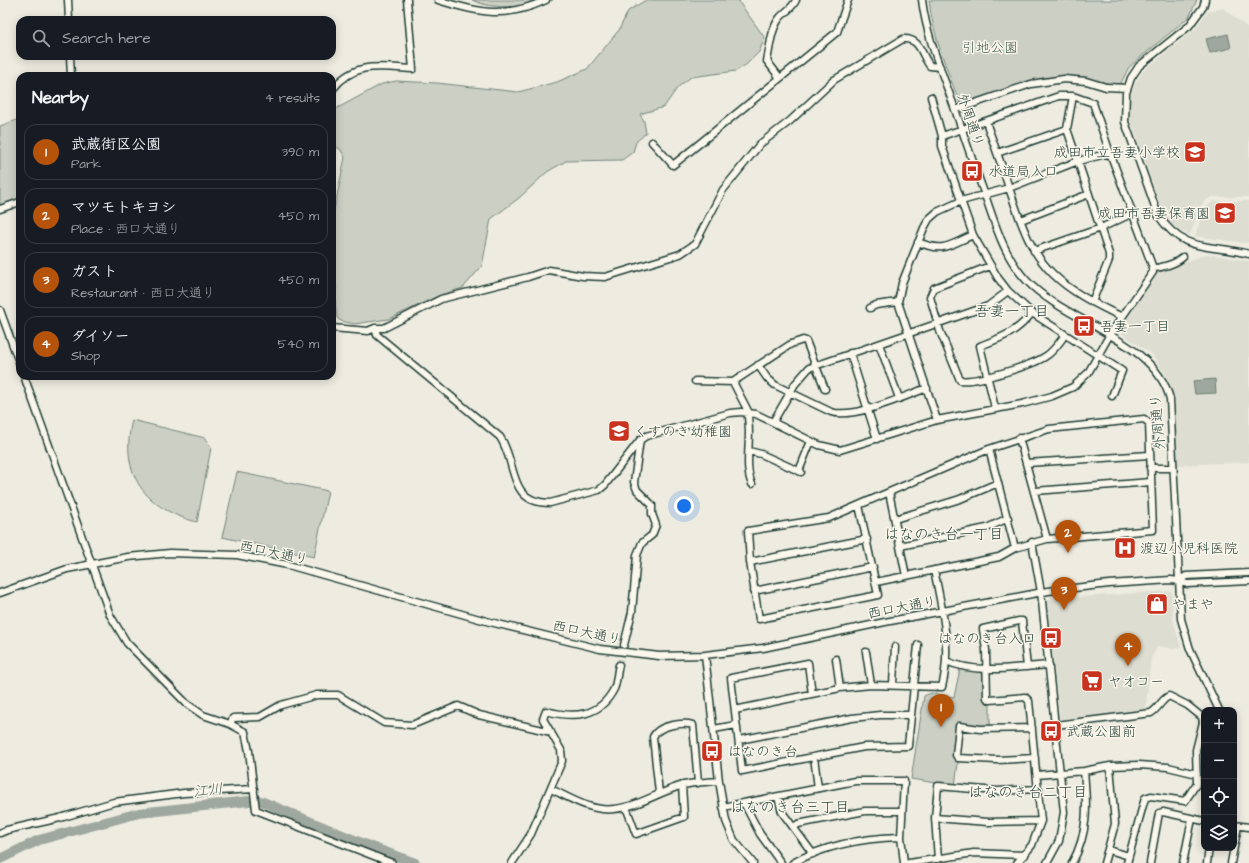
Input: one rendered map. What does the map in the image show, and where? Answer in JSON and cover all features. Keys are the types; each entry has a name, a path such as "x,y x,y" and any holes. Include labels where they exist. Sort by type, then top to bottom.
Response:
{"street":[{"path":"68,0 69,16"},
{"path":"336,86 352,72 366,68 413,69 407,0"},
{"path":"438,0 468,9 487,12 515,12 529,8 546,0"},
{"path":"780,78 767,61 773,30 780,18 796,0"},
{"path":"652,142 673,165 837,32 848,0"},
{"name":"外周通り","path":"922,0 927,30 955,110 1004,246 1016,267 1027,281 1042,294 1144,358 1156,370 1166,385 1170,399 1180,611 1186,640 1218,707"},
{"path":"1205,0 1203,7 1189,26 1139,66 1127,88 1124,102 1125,122 1158,215 1165,226 1181,240 1194,245 1249,254"},
{"path":"336,328 368,331 375,328 384,328 441,299 528,277 549,270 583,276 605,277 680,254 695,244 719,197 760,144 790,121 834,80 903,40 908,39 917,43 930,66 940,67"},
{"path":"70,60 71,72"},
{"path":"955,110 1031,84 1064,79 1086,81 1106,87 1127,88"},
{"path":"375,328 377,336 500,437 505,445 518,490 534,502 550,502 599,490 605,486 640,440 646,436 730,413 747,412 756,414 826,448 840,450 937,420 1035,401 1073,387 1088,373 1122,317 1153,272 1153,268 1110,153 1094,103 1073,96 1059,96 942,136"},
{"path":"1073,96 1067,129 1109,254 1109,260 1092,302"},
{"path":"931,97 942,136 942,146 961,201 973,235 990,266 1008,291 1032,313 1122,371 1112,396"},
{"path":"986,122 1024,231 1034,251 1052,274 1065,284 1092,302 1122,317"},
{"path":"997,153 1067,129"},
{"path":"937,420 898,302 902,283 924,228 933,215 961,201 1009,188 1078,161 1110,153"},
{"path":"1020,220 1089,194"},
{"path":"0,209 16,203"},
{"path":"1034,251 1101,228 1133,213"},
{"path":"918,242 932,248 942,248 973,235"},
{"path":"1153,268 1158,268 1180,260 1183,257"},
{"path":"990,266 933,290 930,300 958,378 963,381 983,379 1045,357 1057,347 1065,335"},
{"path":"772,422 802,374 815,365 988,306 1008,291"},
{"path":"870,308 876,305 898,302"},
{"path":"0,310 16,354"},
{"path":"995,408 989,376 980,346 1011,334 1023,324 1032,313"},
{"path":"695,381 733,382 791,344 803,340 806,341 825,389"},
{"path":"879,344 899,398"},
{"path":"850,353 877,439"},
{"path":"758,365 770,381 834,413 849,414 868,409 927,388"},
{"path":"25,380 90,563 114,623 127,643 193,709 203,715 242,729 247,736 255,807 259,812 392,863"},
{"path":"733,382 748,409 747,412 750,423 748,473 752,484"},
{"path":"859,505 878,595 759,619 750,562 748,531 829,518 859,505 889,492 989,449 1049,429 1144,420 1149,423 1153,530 1047,539 1015,548 999,557 876,582"},
{"path":"1020,438 1047,539"},
{"path":"624,645 632,612 637,555 642,543 652,535 656,525 652,514 652,505 637,490 634,482 640,440"},
{"path":"749,451 761,454 800,472 811,441"},
{"path":"989,449 1015,548"},
{"path":"1027,463 1149,455"},
{"path":"1150,468 1173,468"},
{"path":"1035,491 1151,482"},
{"path":"895,519 960,499 998,483"},
{"path":"889,492 906,576"},
{"path":"900,546 987,528 1008,518"},
{"path":"750,562 867,538"},
{"path":"1032,542 1041,592 1064,812 1059,841 1047,863"},
{"name":"西口大通り","path":"0,593 90,563 128,556 170,553 237,555 288,565 490,622 600,649 659,656 706,656 763,648 1041,592 1109,584 1179,581 1187,584 1249,581"},
{"path":"754,591 873,567"},
{"path":"735,710 840,688 871,684 942,686 946,661 946,636 943,611 934,570"},
{"name":"西口大通り","path":"1179,581 1186,576 1249,573"},
{"path":"1017,863 1032,845 1041,822 1039,789 1028,698 1025,696 990,700 987,698 986,650 983,630 1019,620 1023,624 1027,667"},
{"path":"812,694 808,663 730,678 742,771 864,747 908,746 918,645"},
{"path":"893,684 895,647"},
{"path":"866,652 871,684"},
{"path":"706,656 723,807 726,821 734,840 753,863"},
{"path":"836,659 840,688"},
{"path":"946,661 960,667 977,670 986,668 1049,665"},
{"path":"512,863 532,834 562,761 562,750 543,719 546,711 568,716 578,715 599,707 614,688 619,665"},
{"path":"230,724 233,718 260,716 281,705 317,695 338,695 384,723 391,725 412,725 458,706 479,716 551,732"},
{"path":"1056,725 1151,713 1158,709 1164,698 1169,696 1187,705 1202,717 1203,722 1196,750 1197,784 1185,801 1150,796 1145,798 1127,863"},
{"path":"739,740 852,718 880,715 911,715"},
{"path":"659,793 653,737 665,728 673,725 693,725 698,782"},
{"path":"714,729 736,725"},
{"path":"1032,728 980,729 959,726 956,755 958,758 975,760 1035,758"},
{"path":"814,757 818,788"},
{"path":"1037,775 1084,771 1110,766 1139,765 1168,768 1197,774"},
{"path":"1104,863 1109,850 1115,824 1110,766"},
{"path":"1072,863 1082,842 1086,819 1087,806 1084,771"},
{"path":"551,789 577,802 593,807 614,810 629,807 659,793 682,785 720,780"},
{"path":"723,807 855,781 904,780 900,837 904,863"},
{"path":"626,807 636,834 684,817 682,785"},
{"path":"938,859 935,818 938,786 997,792 1039,789"},
{"path":"0,833 7,830 60,818 114,802 184,793 254,791"},
{"path":"778,797 782,812 813,854"},
{"path":"744,803 760,834 781,863"},
{"path":"794,827 798,824 865,811 901,811"},
{"path":"1150,863 1159,813 1163,812 1201,820"},
{"path":"935,818 988,822 1041,822"},
{"path":"1183,863 1192,819"},
{"path":"1237,826 1249,827"},
{"path":"793,863 828,849 860,841 900,837"},
{"path":"1109,850 1129,856"},
{"path":"1207,863 1209,851"},
{"path":"1231,863 1233,851"},
{"path":"909,863 974,853 1025,855"}],"shaded area":[{"name":"成田市立吾妻小学校","path":"1223,8 1249,29 1249,197 1213,197 1208,199 1202,204 1190,235 1178,230 1168,221 1161,207 1130,120 1129,102 1135,84 1143,71 1196,28 1207,12"},
{"path":"1228,34 1231,48 1210,53 1206,39"},
{"path":"1214,201 1249,201 1249,242 1245,243 1195,236 1204,209"},
{"path":"1207,254 1249,261 1249,462 1177,465 1175,398 1168,379 1152,354 1122,334 1119,326 1153,273"},
{"path":"1215,379 1216,393 1195,394 1193,381"},
{"path":"1172,592 1173,620 1181,647 1174,649 1158,646 1151,658 1146,704 1147,712 1060,720 1047,602 1049,599"}],"green space":[{"path":"472,0 553,0 502,7 482,4"},
{"path":"646,0 740,0 739,2 765,38 759,52 747,64 736,71 691,77 678,87 664,107 640,114 644,121 646,133 636,142 633,152 622,160 566,161 547,172 519,198 491,219 482,266 463,288 440,295 389,319 354,324 341,321 337,318 336,201 345,157 340,149 336,147 336,109 382,84 396,81 437,83 518,92 557,82 587,69 619,30 628,11"},
{"name":"引地公園","path":"929,0 1197,0 1189,17 1129,67 1120,85 1065,76 1043,78 961,106 937,41"},
{"path":"16,120 16,205 0,207 0,126"},
{"path":"132,420 205,438 211,448 197,522 179,516 163,508 150,498 140,486 133,473 129,457 129,439"},
{"path":"237,472 328,491 314,557 222,537"},
{"path":"960,669 990,674 990,726 988,728 963,725 955,786 911,779 924,696 931,693 954,697"}],"waterway":[{"name":"江川","path":"0,859 39,840 139,813 261,801 374,848 415,863"}],"tunnel":[{"path":"619,665 624,647"}],"place":[{"name":"成田市立吾妻小学校","path":"1195,152"},
{"name":"水道局入口","path":"972,171"},
{"name":"成田市吾妻保育園","path":"1225,213"},
{"name":"吾妻一丁目","path":"1084,326"},
{"name":"くすのき幼稚園","path":"619,431"},
{"name":"渡辺小児科医院","path":"1125,548"},
{"name":"マツモトキヨシ","path":"1068,553"},
{"name":"やまや","path":"1157,604"},
{"name":"ガスト","path":"1064,610"},
{"name":"はなのき台入口","path":"1051,638"},
{"name":"ダイソー","path":"1128,666"},
{"name":"ヤオコー","path":"1092,681"},
{"name":"武蔵街区公園","path":"941,727"},
{"name":"武蔵公園前","path":"1051,731"},
{"name":"はなのき台","path":"712,751"}],"district":[{"name":"吾妻一丁目","path":"1012,311"},
{"name":"はなのき台一丁目","path":"944,534"},
{"name":"はなのき台二丁目","path":"1028,792"},
{"name":"はなのき台三丁目","path":"790,807"}]}
